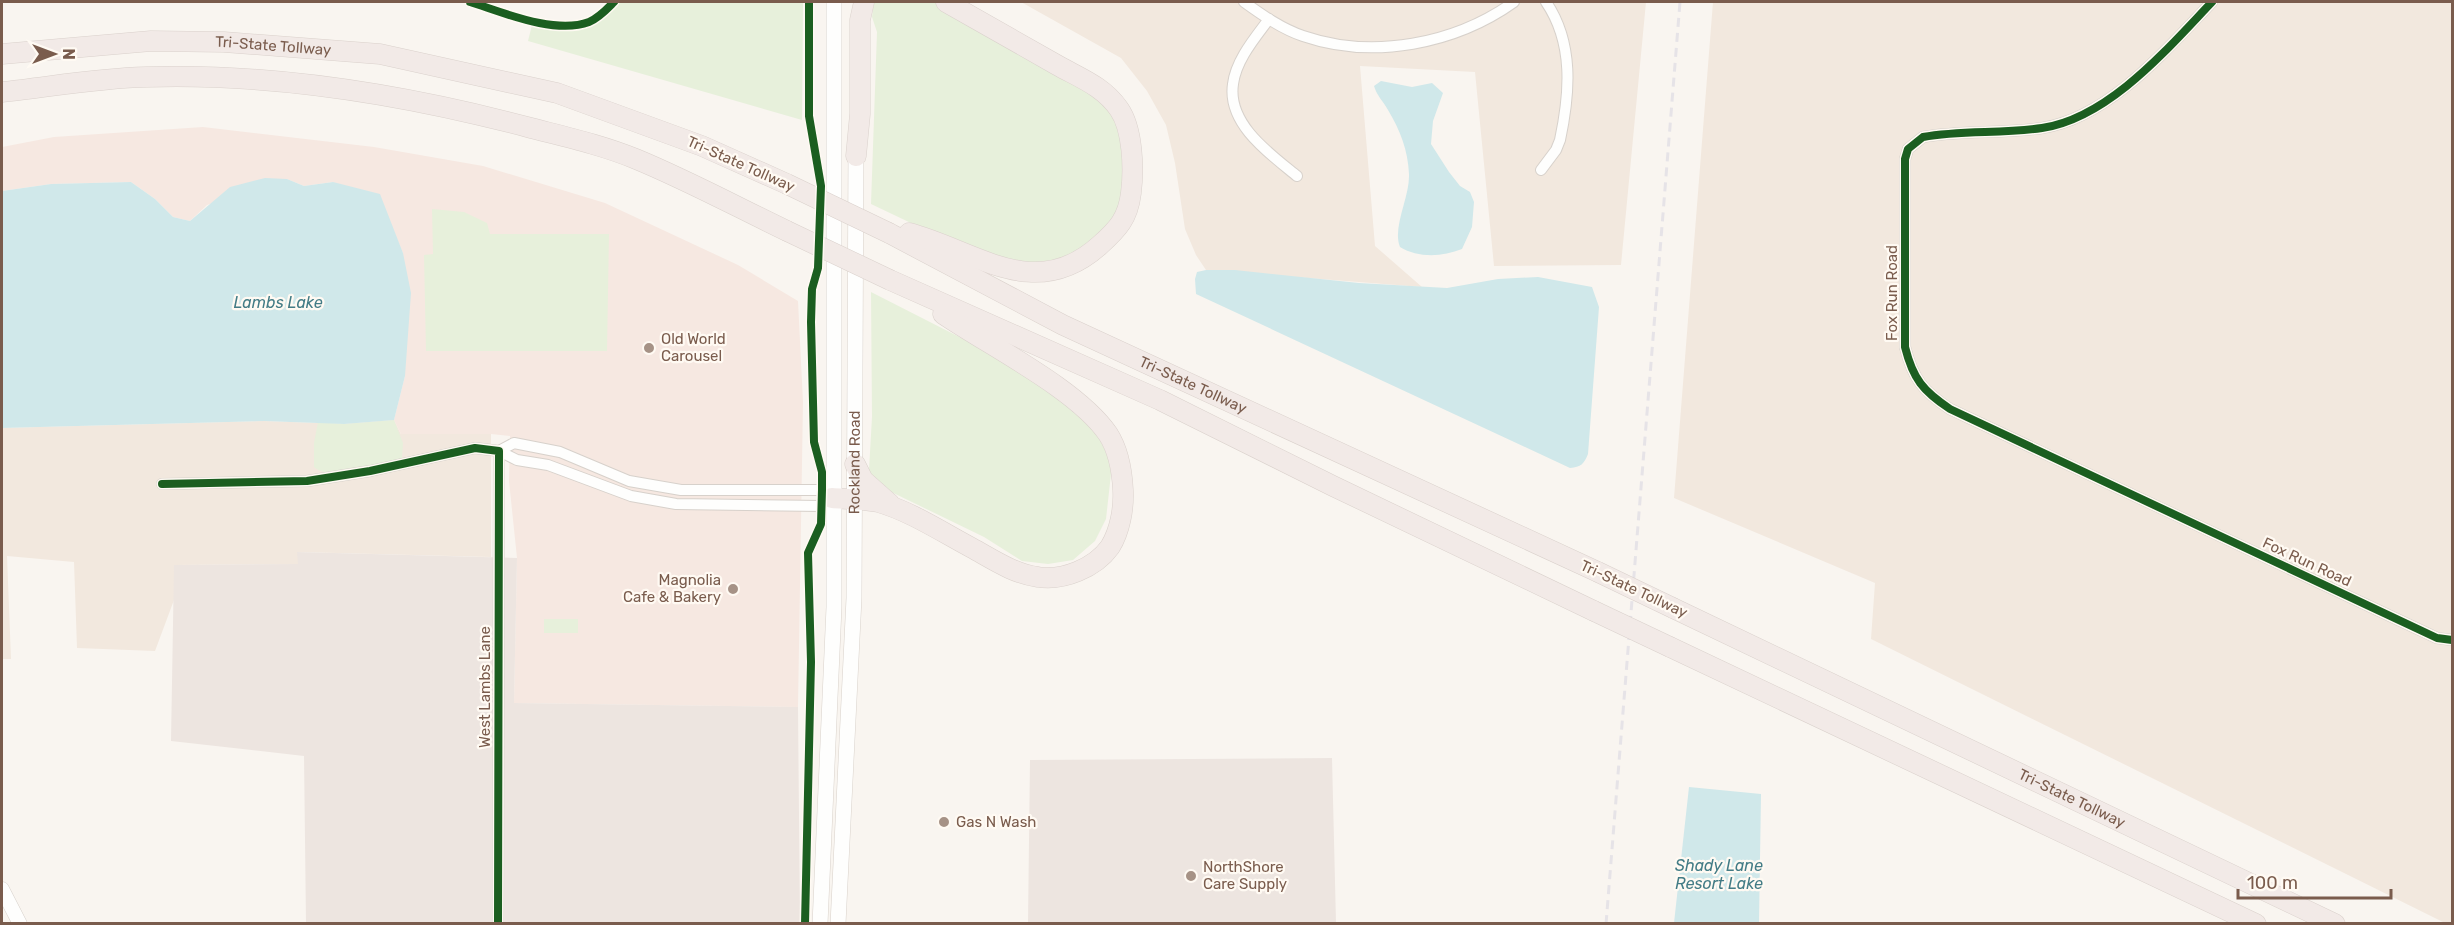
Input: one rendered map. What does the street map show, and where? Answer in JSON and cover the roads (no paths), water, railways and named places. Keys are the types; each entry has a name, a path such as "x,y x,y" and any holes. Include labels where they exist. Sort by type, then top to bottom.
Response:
{"highway":[{"path":"856,156 860,114 861,10 864,2"},
{"path":"889,233 911,234 1003,269 1021,272 1052,271 1080,260 1098,247 1122,224 1130,204 1134,169 1129,139 1120,110 1095,84 1058,66 946,2"},
{"name":"Tri-State Tollway","path":"2,54 151,41 224,42 380,54 556,93 702,146 889,233 1063,325 1598,572 2335,924"},
{"name":"Tri-State Tollway","path":"2,92 144,77 222,77 299,84 381,95 493,117 635,158 898,285 1160,400 1594,611 2256,924"},
{"path":"832,498 877,502 894,508 1013,570 1037,578 1051,578 1081,570 1096,561 1110,547 1117,531 1124,498 1122,466 1109,435 1090,413 1052,384 898,285"},
{"path":"855,464 863,480 894,508"}],"main road":[{"name":"Rockland Road","path":"820,924 833,650 834,2"},
{"name":"Rockland Road","path":"838,924 852,630 855,500 854,2"}],"street":[{"path":"1244,2 1269,19 1305,37 1336,44 1366,47 1419,43 1465,29 1514,2"},
{"path":"1541,170 1556,150 1560,140 1568,73 1563,32 1546,2"},
{"name":"Fox Run Road","path":"2212,2 2134,80 2106,101 2077,117 2045,128 1923,137 1908,149 1905,159 1905,347 1909,363 1924,390 1950,409 2437,638 2452,640"},
{"path":"1269,19 1240,63 1233,83 1233,102 1242,121 1260,146 1297,176"},
{"path":"162,484 307,482 476,448 498,450 517,460 548,465 631,496 671,503 822,506 832,498 822,490 673,489 629,481 560,452 514,442 498,450"},
{"name":"West Lambs Lane","path":"498,450 498,924"},
{"path":"611,488 615,475"},
{"path":"671,503 673,489"},
{"path":"740,490 740,505"},
{"path":"2,889 20,924"}],"water":[{"path":"1381,81 1412,87 1432,83 1443,93 1433,121 1431,144 1460,186 1470,192 1474,202 1472,227 1462,249 1446,254 1422,255 1400,247 1398,230 1409,183 1408,165 1400,133 1374,86"},
{"name":"Lambs Lake","path":"265,178 287,179 304,186 333,182 380,194 403,253 411,293 405,376 394,420 344,424 264,421 2,428 2,191 51,184 131,182 155,199 173,217 190,221 230,187"},
{"path":"1235,270 1359,283 1447,288 1498,279 1538,277 1592,287 1599,307 1587,457 1579,466 1570,468 1196,294 1197,272"},
{"name":"Shady Lane Resort Lake","path":"1689,787 1761,794 1759,923 1674,923"}],"railway":[{"path":"1606,924 1680,2"}],"place":[{"name":"Old World Carousel","path":"649,348"},
{"name":"Magnolia Cafe & Bakery","path":"733,589"},
{"name":"Gas N Wash","path":"944,822"},
{"name":"NorthShore Care Supply","path":"1191,876"}]}
